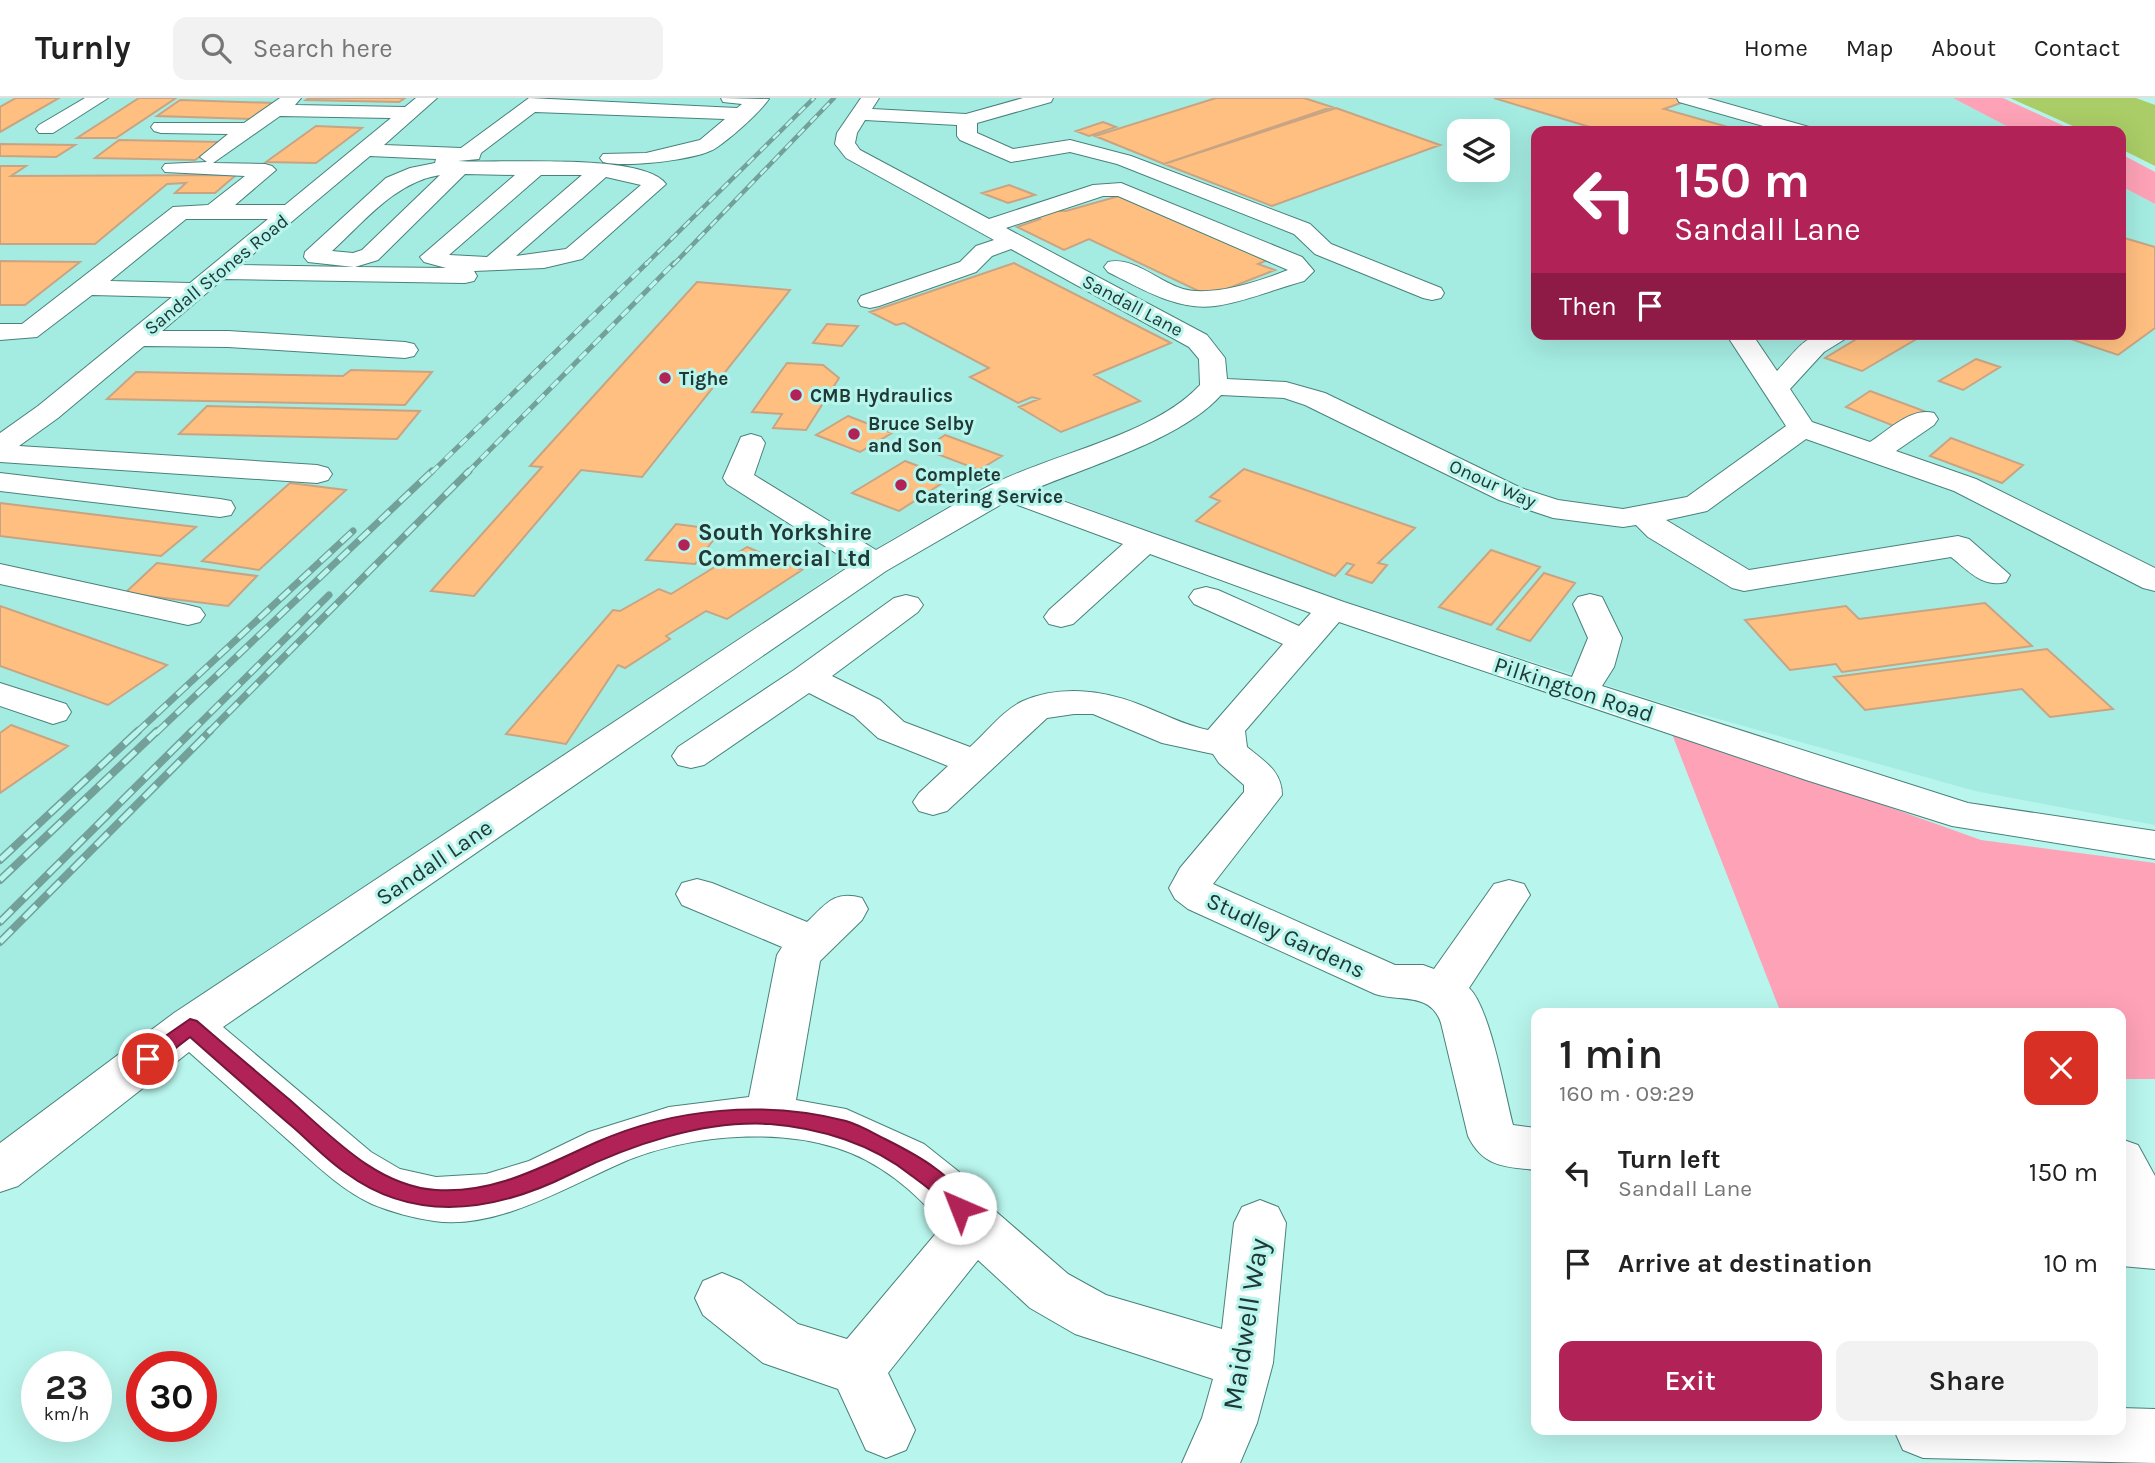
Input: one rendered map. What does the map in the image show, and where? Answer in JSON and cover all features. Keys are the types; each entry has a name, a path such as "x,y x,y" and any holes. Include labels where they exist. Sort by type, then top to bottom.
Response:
{"street":[{"path":"46,129 99,98"},
{"path":"864,106 967,120 1044,98"},
{"path":"1686,98 1784,126"},
{"path":"736,106 707,145 646,159 457,161 417,172 394,183 317,252 316,257 355,260 370,255 457,161 536,102 736,106 760,99"},
{"path":"265,146 218,151 284,104 419,105"},
{"name":"Sandall Stones Road","path":"0,446 48,412 419,105"},
{"name":"Sandall Lane","path":"0,1171 190,1026 875,564 1005,490 1169,423 1196,406 1213,386 1212,358 1198,341 1001,229 853,154 845,144 847,133 864,106"},
{"path":"967,120 967,136 1011,156 1070,146 1124,160 1302,229 1323,249 1432,293"},
{"path":"161,127 306,127"},
{"path":"366,150 457,161 536,167 599,172 645,177 656,184 574,254 550,261 495,263 448,262 432,257 536,167"},
{"path":"172,168 265,170 213,212"},
{"path":"495,263 599,172"},
{"path":"870,301 968,267 1001,229 1101,190 1121,189 1294,262 1302,268 1301,273 1295,276 1214,299 1197,299 1173,294 1089,256 1055,248 1001,229"},
{"path":"0,332 28,332 181,212 290,212"},
{"path":"218,272 467,276"},
{"path":"86,288 196,290"},
{"path":"1138,307 1173,294"},
{"path":"138,338 228,339 405,350"},
{"path":"1744,340 1802,428 1965,485 2155,581"},
{"path":"1777,387 1815,346 1826,340"},
{"name":"Onour Way","path":"1213,386 1286,390 1315,399 1510,494 1553,509 1603,516 1643,515 1696,505 1802,428"},
{"path":"1873,453 1924,419"},
{"path":"751,443 738,478 875,564"},
{"path":"0,453 317,474"},
{"path":"0,482 220,508"},
{"name":"Pilkington Road","path":"1005,490 1332,609 1821,771 1966,816 2155,845"},
{"path":"1643,515 1659,530 1744,582 1958,546 1994,575"},
{"path":"1061,617 1145,541"},
{"path":"0,574 188,615"},
{"path":"1206,597 1236,607 1284,634 1305,640"},
{"path":"1581,692 1595,667 1605,638 1590,604"},
{"path":"691,756 807,678 906,605"},
{"path":"933,802 1036,709 1096,702 1177,735 1208,744 1226,742 1227,729 1332,609"},
{"path":"807,678 867,708 891,730 975,763"},
{"path":"3,698 53,712"},
{"name":"Studley Gardens","path":"1226,742 1232,754 1263,781 1263,795 1195,878 1190,888 1203,898 1391,982 1423,982 1443,990"},
{"path":"697,894 811,941"},
{"path":"1509,895 1443,990 1457,1003 1464,1023 1492,1136 1500,1144 1531,1148"},
{"path":"769,1116 799,955 847,909"},
{"path":"190,1026 353,1167 389,1188 436,1199 486,1196 541,1179 606,1147 669,1128 717,1119 769,1116 846,1129 907,1159 945,1190 975,1225 1049,1291 1094,1316 1245,1363"},
{"path":"2126,1170 2155,1225"},
{"name":"Maidwell Way","path":"1212,1463 1229,1423 1245,1363 1260,1223"},
{"path":"857,1369 975,1225"},
{"path":"2126,1244 2155,1247"},
{"path":"722,1298 782,1345 857,1369 886,1430"},
{"path":"2089,1435 2155,1437"}],"shaded area":[{"path":"0,98 1953,98 2006,126 1531,126 1531,340 2126,340 2126,189 2155,204 2155,825 1975,791 1665,704 1332,598 1000,476 843,568 176,1021 0,1151"},
{"path":"1953,98 2003,98 2064,126 2006,126"},
{"path":"2010,98 2136,98 2155,105 2155,166 2126,152 2126,126 2073,126"},
{"path":"2126,157 2155,172 2155,204 2126,189"},
{"path":"1670,729 1981,840 2155,863 2155,1079 2126,1079 2126,1008 1779,1008"}],"building":[{"path":"16,98 59,98 0,132 0,107"},
{"path":"139,98 176,98 116,138 77,138"},
{"path":"405,98 399,102 306,100"},
{"path":"1216,98 1304,98 1332,107 1164,164 1095,136"},
{"path":"1494,98 1680,98 1689,100 1664,109 1724,126 1586,126"},
{"path":"180,100 275,103 252,119 157,116"},
{"path":"1336,108 1440,145 1272,206 1164,164"},
{"path":"1103,122 1116,127 1089,136 1076,131"},
{"path":"316,126 362,128 316,163 266,162"},
{"path":"119,140 221,142 195,160 95,158"},
{"path":"0,144 75,145 56,157 0,156"},
{"path":"0,166 26,166 11,176 236,175 215,193 175,193 186,183 167,184 95,244 0,244"},
{"path":"1009,185 1035,195 1008,203 982,193"},
{"path":"1126,194 1275,257 1258,264 1275,270 1209,296 1089,239 1064,250 1017,227 1040,219 1035,216 1052,211 1066,211"},
{"path":"2126,238 2155,247 2155,328 2118,355 2074,340 2126,340"},
{"path":"0,261 80,262 25,305 0,305"},
{"path":"1014,263 1171,343 1094,375 1140,401 1061,432 1019,407 1039,399 1032,397 1018,403 970,377 989,368 904,323 896,325 870,312"},
{"name":"Tighe","path":"697,282 790,290 642,477 581,470 474,596 431,591 542,467 530,466"},
{"path":"827,324 858,326 842,346 813,343"},
{"path":"1855,340 1915,340 1862,371 1825,358"},
{"path":"1976,359 2000,367 1963,390 1939,381"},
{"name":"CMB Hydraulics","path":"787,363 823,365 839,378 806,430 773,428 782,414 752,412"},
{"path":"351,370 432,372 405,405 107,399 136,372 343,376"},
{"path":"1870,391 1924,411 1899,428 1846,407"},
{"path":"207,406 420,411 397,439 179,434"},
{"name":"Bruce Selby and Son","path":"848,416 892,433 860,452 816,435"},
{"path":"945,435 1002,456 979,470 924,449"},
{"path":"1951,438 2023,465 2002,483 1930,456"},
{"name":"Complete Catering Service","path":"905,461 950,478 899,511 852,493"},
{"path":"1244,469 1415,528 1378,563 1387,565 1372,583 1346,574 1354,565 1347,563 1335,576 1196,521 1220,501 1210,497"},
{"path":"290,483 346,490 259,570 202,561"},
{"path":"0,503 196,527 161,556 0,536"},
{"name":"South Yorkshire Commercial Ltd","path":"676,524 721,530 695,564 646,560"},
{"path":"747,547 802,570 727,619 706,611 666,636 670,639 625,668 618,665 566,744 506,734 613,610 620,611 659,589 671,594"},
{"path":"1491,550 1540,567 1491,625 1439,607"},
{"path":"157,563 257,576 228,606 125,593"},
{"path":"1544,573 1575,583 1530,641 1497,629"},
{"path":"1985,603 2032,646 1842,672 1836,664 1790,670 1745,620 1846,606 1859,619"},
{"path":"0,606 167,665 108,705 0,666"},
{"path":"2047,649 2113,709 2050,717 2022,689 1865,710 1834,677"},
{"path":"11,725 68,746 0,793 0,733"}],"railway":[{"path":"645,265 814,98"},
{"path":"673,265 834,98"},
{"path":"431,473 647,263"},
{"path":"467,473 674,263"},
{"path":"156,733 432,471"},
{"path":"208,733 469,471"},
{"path":"136,733 353,531"},
{"path":"190,733 329,595"},
{"path":"0,860 138,731"},
{"path":"0,880 157,731"},
{"path":"0,922 192,731"},
{"path":"0,942 210,731"}],"place":[{"name":"Tighe","path":"665,378"},
{"name":"CMB Hydraulics","path":"796,395"},
{"name":"Bruce Selby and Son","path":"854,434"},
{"name":"Complete Catering Service","path":"901,485"},
{"name":"South Yorkshire Commercial Ltd","path":"684,545"}],"route":[{"path":"148,1059 190,1026 353,1167 389,1188 436,1199 486,1196 541,1179 606,1147 669,1128 717,1119 769,1116 846,1129 907,1159 945,1190 960,1208"}]}
